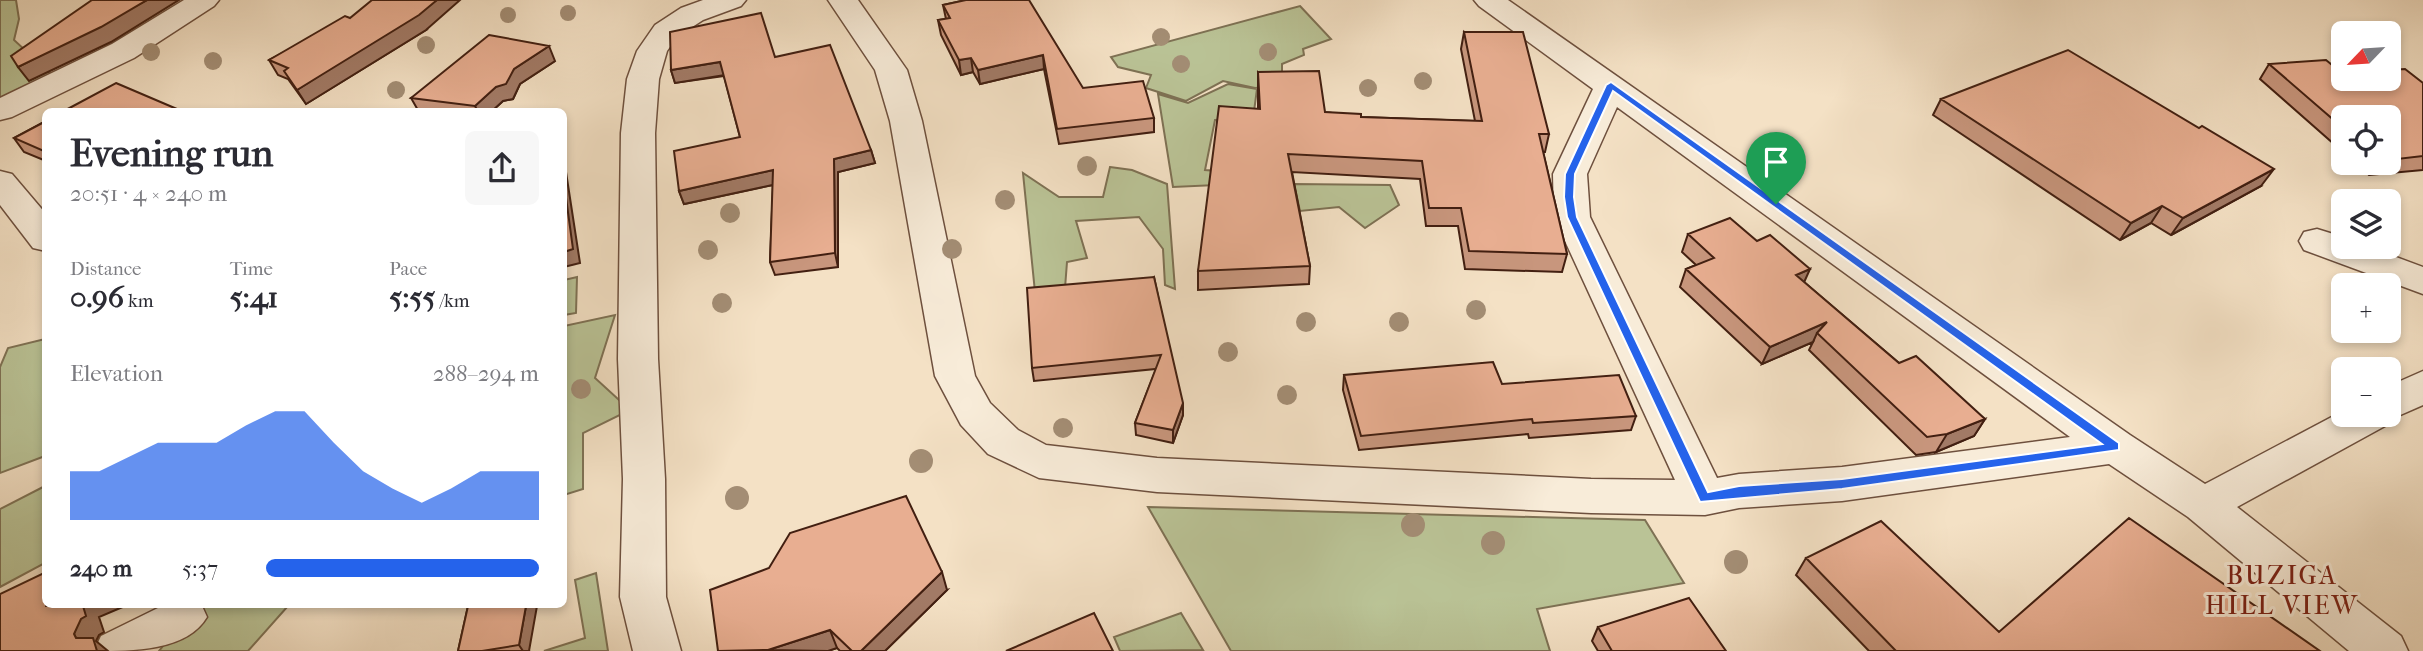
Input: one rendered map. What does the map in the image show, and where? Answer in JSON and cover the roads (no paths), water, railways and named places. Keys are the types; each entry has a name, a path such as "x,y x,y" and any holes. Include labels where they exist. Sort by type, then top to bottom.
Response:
{"street":[{"path":"0,110 123,51 204,0"},
{"path":"657,651 643,597 644,479 638,359 638,133 643,79 652,51 666,31 692,14 731,0"},
{"path":"843,0 891,70 902,108 955,376 975,414 1003,442 1039,461 1157,475 1577,496 1705,498 1739,491 1842,484 2115,447"},
{"path":"1489,0 2115,447 2203,505 2384,651"},
{"path":"1611,85 1570,174 1572,217 1705,498"},
{"path":"0,182 42,234"},
{"path":"2317,241 2423,281"},
{"path":"2203,505 2356,427"},
{"path":"118,651 184,617"}],"district":[{"name":"BUZIGA HILL VIEW","path":"2282,590"}]}
